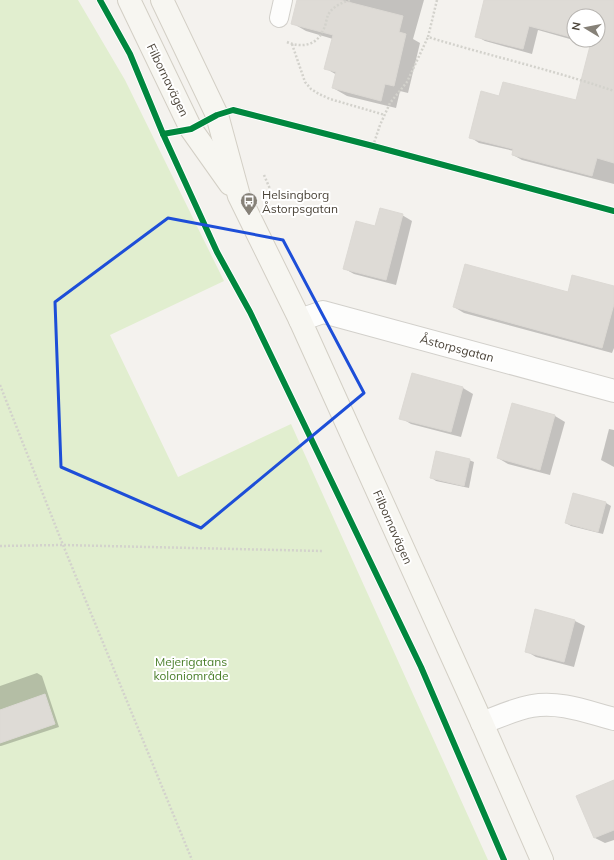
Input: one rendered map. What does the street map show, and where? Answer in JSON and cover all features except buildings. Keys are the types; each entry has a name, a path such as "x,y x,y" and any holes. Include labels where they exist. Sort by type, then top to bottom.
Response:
{"street":[{"name":"Filbornavägen","path":"129,0 191,129 239,196 300,320 482,723 542,860"},
{"name":"Filbornavägen","path":"162,0 217,115 239,196"},
{"name":"Åstorpsgatan","path":"300,320 323,312 614,391"},
{"path":"482,723 520,709 541,705 567,706 614,719"}],"lane":[{"path":"278,18 283,0"}],"path":[{"path":"298,45 306,46 319,38 324,30 328,15 333,9 346,1 351,0"},
{"path":"374,146 380,125 390,104 407,82 428,37 437,0"},
{"path":"428,37 564,75 614,91"},
{"path":"292,44 305,82 311,89 330,99 385,115"},
{"path":"366,144 381,148"},
{"path":"0,385 63,545 192,860"},
{"path":"0,546 63,545 322,551"}],"highlighted area":[{"path":"168,218 283,240 364,393 201,528 61,467 55,302"}],"green space":[{"name":"Mejerigatans koloniområde","path":"0,0 78,0 125,80 224,281 110,335 178,477 291,424 488,860 0,860"}],"cycle path":[{"path":"100,0 130,54 163,134 217,252 250,312 421,667 504,860"},
{"path":"163,134 191,129 217,115 233,110 614,211"}],"place":[{"name":"Helsingborg Åstorpsgatan","path":"249,216"}]}
